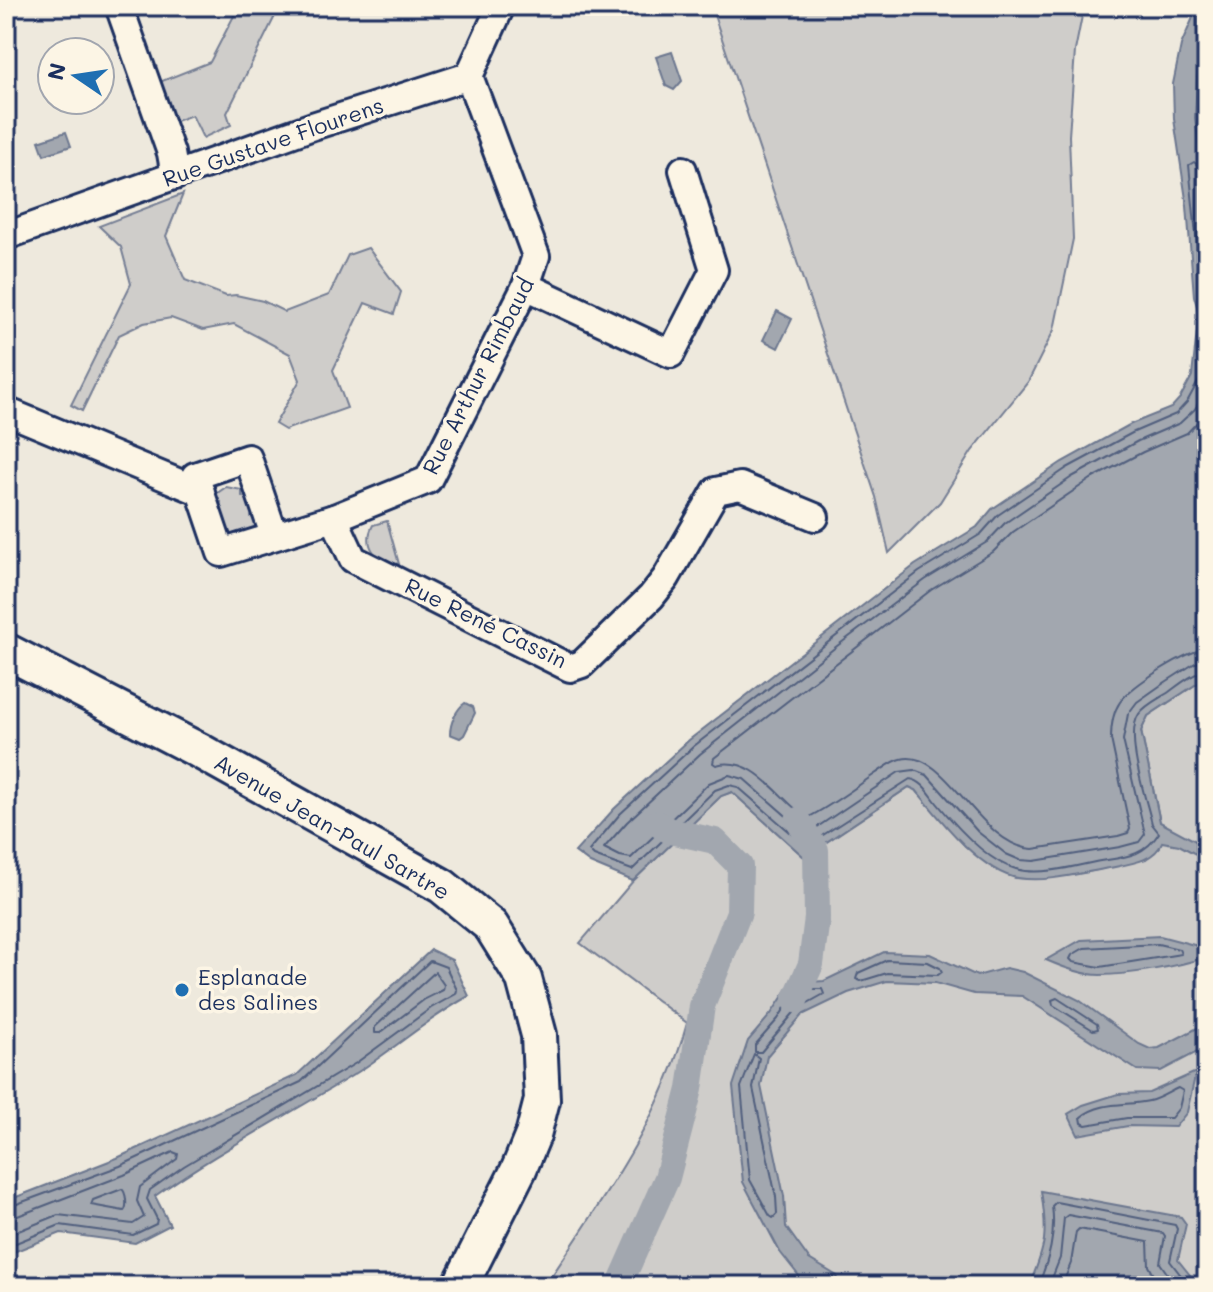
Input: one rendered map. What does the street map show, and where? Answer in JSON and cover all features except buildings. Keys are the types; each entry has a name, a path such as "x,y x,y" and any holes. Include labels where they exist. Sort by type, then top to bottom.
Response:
{"main road":[{"name":"Avenue Jean-Paul Sartre","path":"6,651 198,750 442,886 491,926 524,979 539,1035 542,1100 533,1135 519,1169 460,1286"},
{"name":"Avenue Jean-Paul Sartre","path":"437,1286 487,1230"}],"street":[{"path":"119,6 171,153 175,176"},
{"path":"469,76 501,6"},
{"name":"Rue Gustave Flourens","path":"6,236 313,126 469,76"},
{"name":"Rue Arthur Rimbaud","path":"201,492 221,553 334,518 428,480 526,286 536,256 469,76"},
{"path":"526,286 671,354 714,270 683,170"},
{"path":"6,411 201,492"},
{"path":"201,492 195,476 248,458 274,535"},
{"name":"Rue René Cassin","path":"334,518 353,559 570,668 582,664 651,597 666,578 716,491 740,486 815,517"}],"shaded area":[{"path":"239,6 280,6 227,113 231,125 203,138 192,115 162,126 147,87 210,62"},
{"path":"711,6 1084,6 1075,51 1069,136 1073,239 1054,330 1028,382 972,451 940,502 889,553 876,497"},
{"path":"1207,32 1207,165 1200,153 1194,119 1196,81"},
{"path":"183,194 166,236 185,280 226,296 263,301 285,312 329,295 348,255 368,248 401,292 394,314 365,303 333,370 347,408 285,430 275,424 300,380 290,354 234,324 203,330 171,318 144,323 119,335 82,411 71,405 131,284 121,247 99,226"},
{"path":"226,487 242,490 242,496 249,499 253,512 251,517 261,522 259,528 234,536 222,527 219,514 221,502 214,500 216,494"},
{"path":"387,521 399,564 378,557 369,540 373,525"},
{"path":"1207,677 1207,1286 545,1286 607,1192 645,1127 676,1059 687,1023 580,943 633,881 721,796 732,792 804,857 909,787 916,790 965,846 1015,878 1034,879 1088,872 1146,859 1160,847 1161,827 1141,731 1148,716"}],"water":[{"path":"1198,6 1207,6 1207,32 1197,78 1195,118 1200,152 1207,165 1207,677 1148,716 1141,731 1160,822 1207,847 1207,860 1179,845 1162,842 1153,854 1132,863 1075,875 1018,878 989,866 975,855 948,829 916,790 909,787 804,857 732,792 721,796 633,881 590,863 575,852 614,809 689,740 915,565 977,527 992,509 1062,462 1131,424 1171,408 1180,398 1192,376 1199,313 1194,296 1187,206 1174,119 1173,84 1181,45"},
{"path":"672,52 682,81 674,90 666,86 656,57"},
{"path":"66,132 71,146 44,155 39,141"},
{"path":"777,311 792,319 778,348 763,340"},
{"path":"465,703 473,707 475,713 460,738 450,734 450,730 456,713"},
{"path":"1160,936 1198,946 1207,953 1207,957 1154,969 1100,975 1079,972 1046,960 1081,940"},
{"path":"431,950 452,960 469,996 358,1072 155,1196 170,1225 135,1243 61,1233 6,1255 6,1201 117,1158 297,1075"},
{"path":"884,952 930,954 977,976 1006,968 1023,972 1079,1000 1150,1049 1159,1048 1207,1023 1207,1047 1161,1071 1137,1070 1022,996 974,994 935,983 887,981 848,993 802,1015 767,1056 761,1086 784,1196 786,1227 809,1259 837,1276 835,1286 804,1286 780,1252 743,1182 733,1086 748,1041 771,1014 806,961 811,982 824,981"},
{"path":"1196,1072 1187,1112 1175,1127 1128,1126 1078,1135 1068,1114 1083,1105 1118,1094 1149,1093"},
{"path":"1041,1191 1181,1217 1186,1224 1178,1260 1194,1280 1207,1286 1029,1286 1044,1240"}],"waterway":[{"path":"795,1000 811,964 817,918 816,850 798,820"},
{"path":"619,1286 667,1178 690,1089 702,1006 739,912 740,866 715,841 670,831 656,823"}],"place":[{"name":"Esplanade des Salines","path":"182,990"}]}
